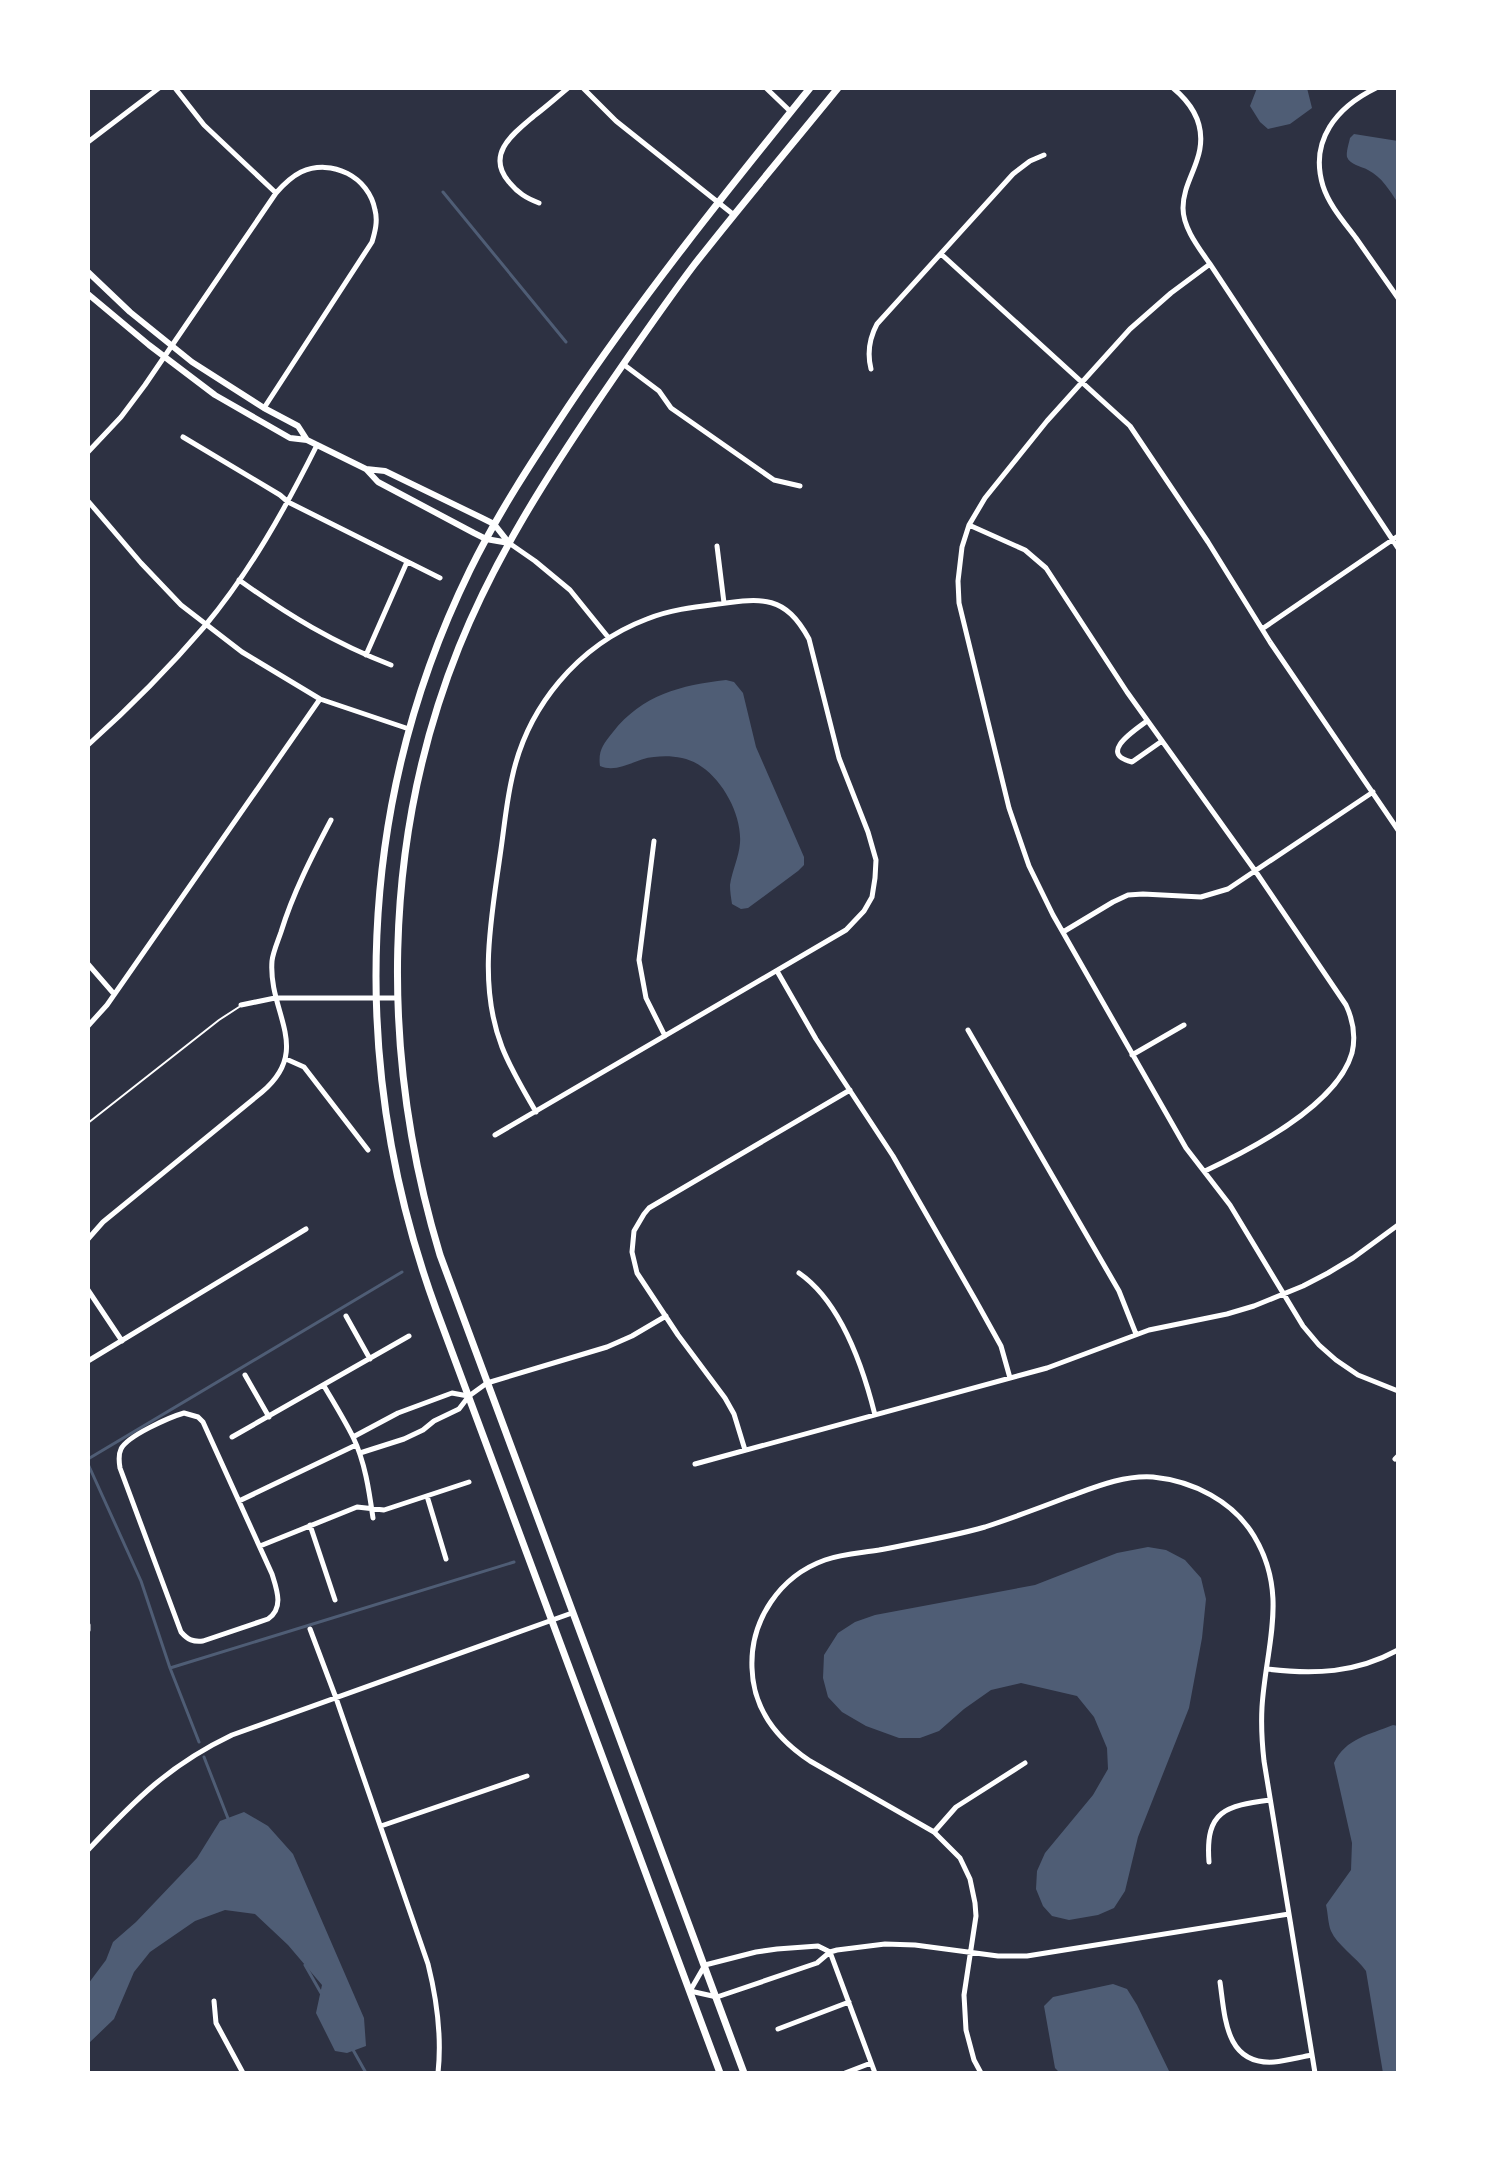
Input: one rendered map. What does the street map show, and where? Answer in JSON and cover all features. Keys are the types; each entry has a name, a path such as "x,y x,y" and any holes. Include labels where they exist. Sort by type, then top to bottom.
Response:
{"main road":[{"path":"720,2073 421,1267 400,1192 384,1106 377,1038 377,930 380,882 394,791 409,729 443,631 486,539 523,475 653,285 810,88"},
{"path":"744,2073 440,1255 419,1177 403,1087 397,950 402,880 418,780 436,713 459,647 487,584 555,465 623,364 694,265 838,88"}],"street":[{"path":"88,142 159,88"},
{"path":"175,88 204,125 276,193"},
{"path":"539,203 518,193 505,177 500,163 501,155 507,140 568,88"},
{"path":"583,88 616,121 734,215"},
{"path":"766,88 791,112"},
{"path":"1173,88 1193,108 1200,124 1200,148 1185,190 1183,208 1188,227 1395,538 1398,548"},
{"path":"1376,88 1348,104 1330,125 1324,139 1320,171 1325,190 1336,210 1398,298"},
{"path":"871,369 869,344 877,324 1013,174 1044,155"},
{"path":"88,452 121,417 276,193 299,173 313,168 342,170 365,187 372,200 376,228 372,242 264,408"},
{"path":"941,254 1123,419 1140,438 1262,629 1398,830"},
{"path":"1210,264 1149,311 1082,383 985,498 969,525 959,561 958,593 962,618 1017,835 1038,888 1132,1055 1186,1148 1230,1205 1303,1326 1336,1360 1358,1375 1398,1391"},
{"path":"88,272 171,346 264,408 298,426 307,440"},
{"path":"88,294 215,395 290,438 307,440 366,469 385,471 494,524 509,543 570,590 608,637"},
{"path":"623,364 659,391 671,408 774,480 800,486"},
{"path":"183,437 288,502 440,578"},
{"path":"88,745 152,683 205,625 239,580 288,502 317,445"},
{"path":"366,469 378,482 486,539 509,543"},
{"path":"88,501 181,605 242,652 320,699 409,729"},
{"path":"969,525 1025,550 1046,568 1147,721 1256,872 1346,1005 1351,1018 1354,1043 1348,1063 1338,1080 1305,1112 1273,1136 1205,1171"},
{"path":"1262,629 1395,538"},
{"path":"717,546 724,603"},
{"path":"366,655 407,562"},
{"path":"239,580 302,623 391,665"},
{"path":"495,1135 536,1112 846,930 872,897 876,860 868,832 839,758 809,639 800,622 785,609 759,600 694,607 647,618 608,637 577,662 546,697 530,725 512,777 488,962 490,998 502,1046 536,1112"},
{"path":"88,1026 114,994 320,699"},
{"path":"1147,721 1120,742 1120,755 1132,762 1162,741"},
{"path":"1063,932 1128,895 1201,897 1228,889 1373,792"},
{"path":"88,1239 103,1222 272,1084 280,1073 286,1059 287,1044 275,998 272,959 287,910 331,820"},
{"path":"654,841 639,960 646,998 665,1036"},
{"path":"88,964 114,994"},
{"path":"777,971 816,1039 893,1156 995,1335 1004,1353 1010,1378"},
{"path":"241,1005 275,998 397,998"},
{"path":"1132,1055 1184,1025"},
{"path":"968,1030 1119,1291 1136,1334"},
{"path":"286,1059 304,1067 368,1150"},
{"path":"745,1450 734,1414 725,1398 637,1273 632,1261 634,1231 644,1214 678,1191 850,1090"},
{"path":"695,1464 1047,1368 1136,1334 1227,1314 1283,1295 1341,1266 1398,1225"},
{"path":"88,1361 306,1229"},
{"path":"799,1273 812,1282 828,1301 849,1339 875,1415"},
{"path":"88,1290 122,1341"},
{"path":"346,1316 370,1359"},
{"path":"360,1453 423,1430 459,1409 469,1396 487,1383 607,1347 666,1316"},
{"path":"232,1437 409,1336"},
{"path":"245,1375 269,1417"},
{"path":"324,1386 360,1453 373,1518"},
{"path":"353,1437 398,1413 452,1393 469,1396"},
{"path":"184,1413 191,1414 203,1422 239,1501 278,1591 278,1607 275,1615 268,1619 195,1642 187,1639 177,1623 120,1468 119,1452 124,1444 159,1423 184,1413"},
{"path":"239,1501 356,1445"},
{"path":"981,2073 966,2030 964,1995 976,1916 974,1892 960,1858 934,1832 792,1749 768,1722 758,1703 751,1666 756,1631 765,1610 779,1591 802,1571 834,1557 924,1542 982,1528 1113,1481 1150,1477 1174,1480 1197,1488 1229,1507 1250,1529 1269,1571 1275,1612 1261,1736 1315,2073"},
{"path":"260,1546 357,1507 384,1510 469,1482"},
{"path":"427,1496 446,1559"},
{"path":"310,1525 335,1600"},
{"path":"88,1850 141,1795 204,1748 232,1735 572,1613"},
{"path":"310,1629 381,1826 433,1983 439,2030 438,2073"},
{"path":"1267,1669 1308,1673 1337,1671 1371,1663 1398,1650"},
{"path":"934,1832 956,1807 1025,1763"},
{"path":"381,1826 527,1776"},
{"path":"1209,1862 1213,1825 1222,1813 1240,1804 1270,1800"},
{"path":"875,2073 830,1952 818,1946 756,1952 705,1965 690,1991 717,1997 817,1963 830,1952 858,1946 915,1945 998,1956 1044,1954 1289,1914"},
{"path":"1220,1982 1228,2030 1232,2041 1244,2054 1258,2061 1270,2062 1312,2055"},
{"path":"214,2001 216,2023 243,2073"},
{"path":"778,2029 849,2002"},
{"path":"845,2073 871,2063"}],"lane":[{"path":"88,1123 241,1005"}],"water":[{"path":"1257,88 1307,88 1312,108 1290,124 1268,129 1250,106"},
{"path":"1354,134 1398,141 1398,203 1377,176 1348,160 1350,138"},
{"path":"726,680 734,682 743,693 756,747 804,857 804,865 798,871 748,908 741,909 732,904 730,887 740,833 735,811 718,781 691,761 673,757 647,758 614,768 600,766 606,740 637,709 678,689"},
{"path":"1148,1547 1166,1550 1185,1560 1201,1578 1206,1599 1189,1708 1138,1837 1125,1891 1114,1908 1098,1915 1069,1920 1052,1916 1043,1906 1036,1889 1037,1871 1045,1853 1093,1795 1108,1769 1107,1748 1094,1717 1077,1696 1021,1683 991,1690 939,1731 920,1738 899,1738 866,1726 842,1712 828,1697 823,1678 824,1655 838,1633 855,1622 875,1615 1035,1585 1117,1553"},
{"path":"1393,1725 1398,1726 1398,2073 1383,2073 1366,1971 1334,1936 1326,1905 1351,1870 1352,1843 1334,1763 1352,1743"},
{"path":"244,1812 268,1826 293,1854 364,2018 366,2046 347,2053 335,2051 316,2013 322,1985 288,1945 255,1914 225,1910 195,1921 150,1952 134,1972 114,2019 88,2044 88,1984 106,1960 113,1942 197,1858 220,1821"},
{"path":"1113,1984 1127,1989 1170,2073 1060,2073 1055,2068 1044,2006 1053,1997"}],"waterway":[{"path":"443,192 566,342"},
{"path":"88,1459 402,1272"},
{"path":"88,1464 141,1581 199,1742"},
{"path":"170,1668 514,1562"},
{"path":"204,1757 229,1821"},
{"path":"305,1965 321,1993"},
{"path":"352,2048 366,2073"}]}
